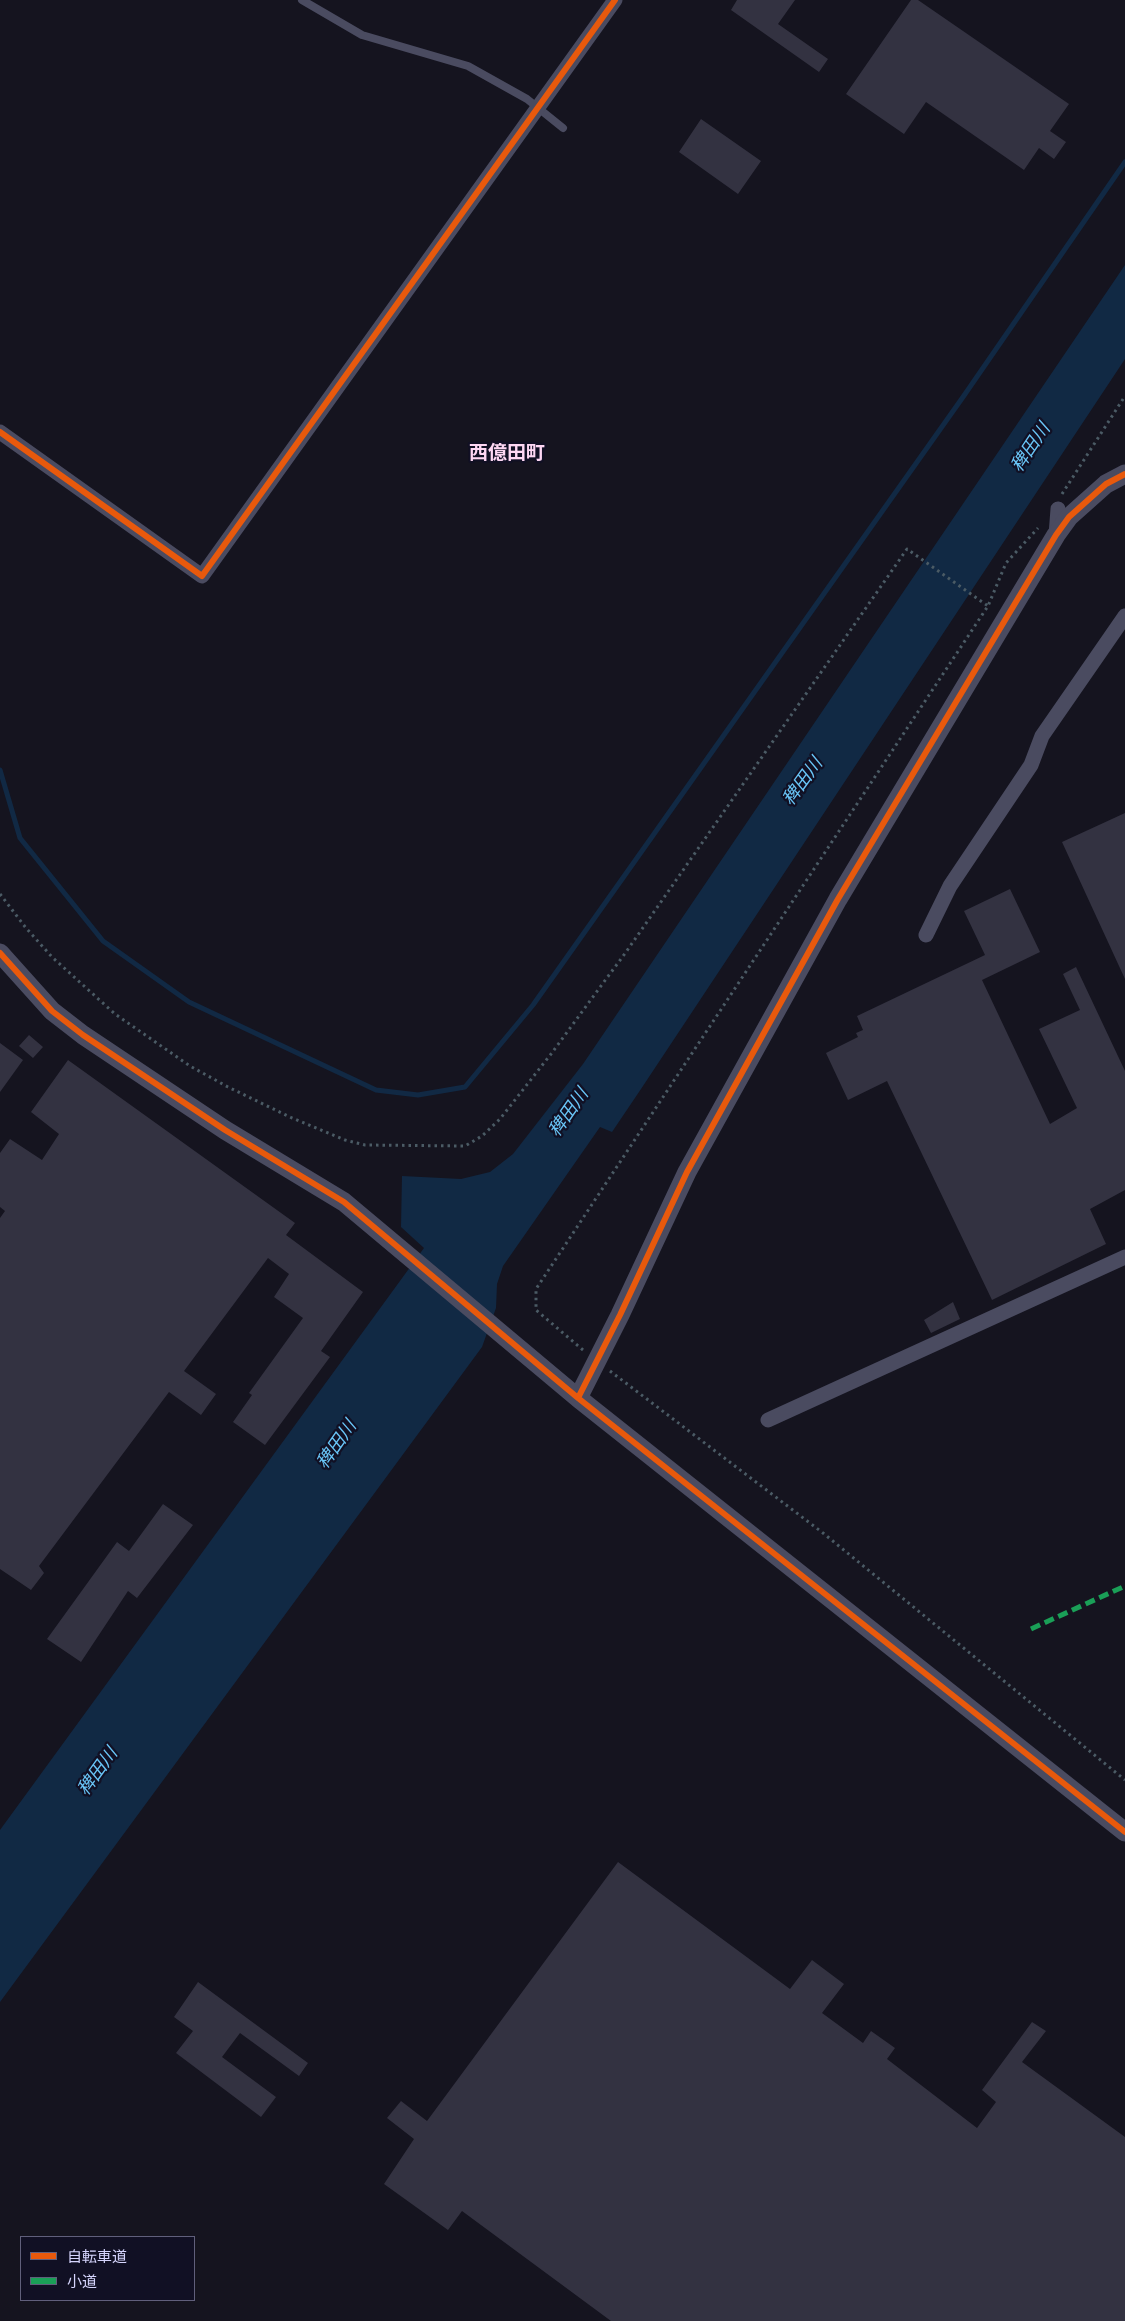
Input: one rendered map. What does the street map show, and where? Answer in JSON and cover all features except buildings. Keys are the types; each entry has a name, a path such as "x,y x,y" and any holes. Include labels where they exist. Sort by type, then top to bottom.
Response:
{"street":[{"path":"0,432 202,576 539,109 615,0"},
{"path":"578,1398 620,1315 687,1172 838,899 1056,536 1069,517 1106,484 1125,474"},
{"path":"1056,536 1058,509"},
{"path":"926,935 950,886 1026,773 1042,736 1125,616"},
{"path":"0,953 52,1011 83,1035 225,1130 344,1202 510,1343 578,1398 1125,1832"},
{"path":"768,1420 1125,1256"}],"lane":[{"path":"302,0 362,35 468,66 527,99 563,128"}],"path":[{"path":"1125,396 1063,490 1058,509 1006,563 988,606 536,1289 536,1310 596,1361 823,1533 1125,1780"},
{"path":"0,894 26,928 94,996 151,1040 228,1087 292,1118 345,1140 365,1146 465,1146 482,1136 500,1119 552,1054 626,952 895,563 907,549 988,606"}],"water":[{"name":"稗田川","path":"1125,265 1125,359 612,1132 600,1127 503,1266 497,1284 496,1308 482,1347 0,2002 0,1830 424,1248 401,1227 402,1176 461,1179 490,1172 513,1154 583,1064"}],"waterway":[{"path":"0,770 20,838 103,941 189,1002 376,1090 418,1095 465,1087 533,1005 963,397 1125,162"}],"marked path":[{"path":"1031,1629 1125,1586"}],"cycle path":[{"path":"0,432 202,576 615,0"},
{"path":"578,1398 620,1315 687,1172 838,899 1056,535 1069,517 1106,484 1125,474"},
{"path":"0,953 52,1011 83,1035 225,1130 344,1202 578,1398 1125,1832"}],"district":[{"name":"西億田町","path":"507,454"}]}
